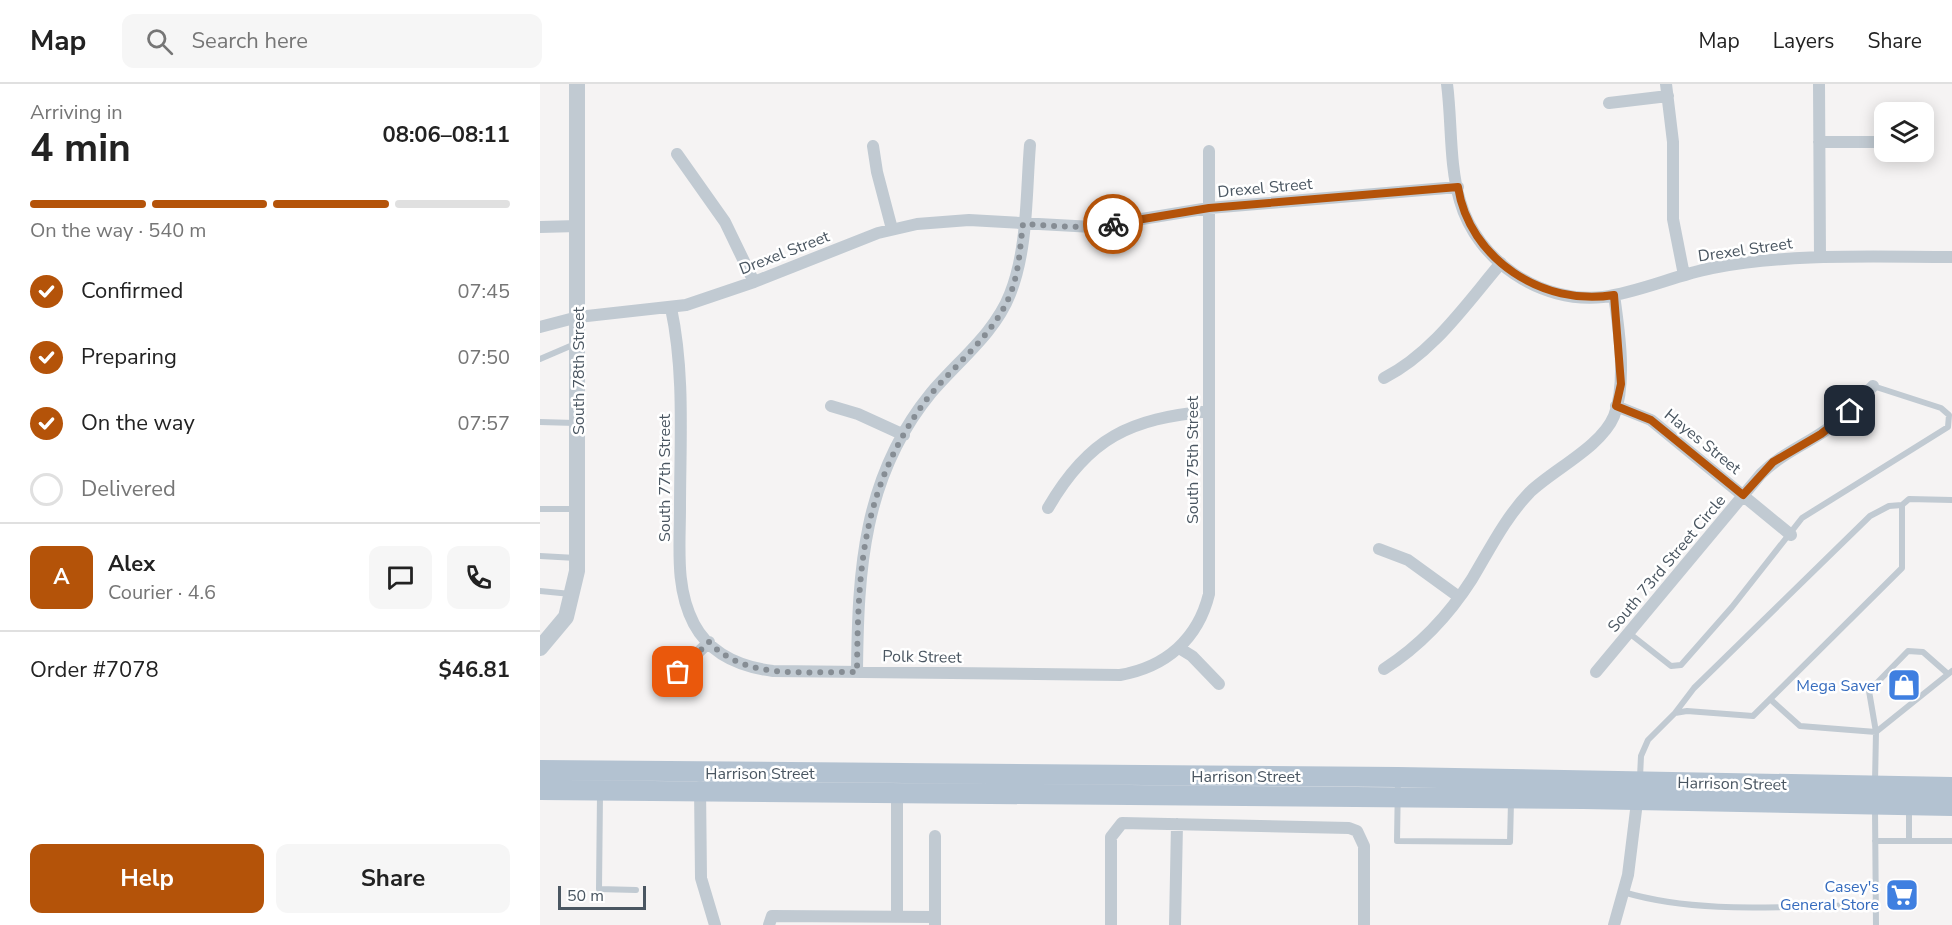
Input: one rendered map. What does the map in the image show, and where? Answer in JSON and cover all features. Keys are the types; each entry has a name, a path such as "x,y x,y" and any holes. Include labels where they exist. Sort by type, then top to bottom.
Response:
{"main road":[{"name":"Harrison Street","path":"540,770 897,793 1638,801 1875,795 1952,787"},
{"name":"Harrison Street","path":"540,790 600,791 700,782 1398,777 1640,781 1875,795 1909,805 1952,806"}],"street":[{"name":"South 78th Street","path":"540,648 566,617 577,558 577,84"},
{"path":"1447,84 1458,187"},
{"path":"1819,84 1820,257"},
{"path":"1609,103 1667,90 1673,142 1674,219 1684,275"},
{"path":"1820,142 1874,142"},
{"path":"857,672 858,588 864,540 879,488 904,435 931,393 988,330 1003,309 1015,277 1023,224 1030,145"},
{"path":"873,146 877,172 892,230"},
{"name":"South 75th Street","path":"1179,648 1198,624 1209,594 1209,151"},
{"path":"677,154 725,222 754,282"},
{"name":"Drexel Street","path":"540,327 578,317 671,308 754,282 892,230 949,220 1093,227 1209,208 1458,187 1463,208 1473,230 1501,263 1518,276 1553,292 1581,297 1614,295 1684,275 1752,262 1820,257 1952,257"},
{"path":"540,227 578,226"},
{"path":"1384,378 1405,368 1421,354 1501,263"},
{"path":"1384,669 1406,655 1425,637 1459,597 1514,511 1549,475 1599,437 1613,417 1621,384 1614,295"},
{"name":"South 77th Street","path":"671,308 680,379 681,585 693,622 709,642"},
{"name":"South 73rd Street Circle","path":"1596,672 1773,462 1833,425 1850,411 1873,386"},
{"path":"831,406 858,414 904,435"},
{"name":"Hayes Street","path":"1616,406 1651,420 1791,535"},
{"path":"1048,508 1075,467 1111,438 1155,418 1209,411"},
{"path":"1379,549 1408,560 1459,597"},
{"path":"678,672 709,642"},
{"name":"Polk Street","path":"709,642 726,657 755,669 857,672 1120,675 1150,667 1179,648"},
{"path":"1179,648 1192,656 1219,684"},
{"path":"1614,925 1628,875 1640,781"},
{"path":"700,782 701,878 715,925"},
{"path":"897,793 897,916"},
{"path":"1111,925 1111,837 1122,823 1349,828 1357,831 1364,846 1364,925"},
{"path":"1175,925 1177,824"},
{"path":"769,925 772,916 897,916 935,921 935,836"}],"lane":[{"path":"540,359 578,343"},
{"path":"1629,633 1671,666 1681,665 1791,535 1802,518 1948,427 1949,415 1941,408 1873,386"},
{"path":"540,422 577,423"},
{"path":"1640,781 1641,756 1644,747 1659,726 1675,714 1694,688 1870,516 1879,510 1902,505 1909,499 1952,500"},
{"path":"1675,714 1687,711 1752,716 1902,568 1902,505"},
{"path":"540,509 577,509"},
{"path":"540,556 577,558"},
{"path":"540,591 572,594"},
{"path":"1770,699 1800,726 1876,732 1950,673 1923,652 1908,651 1869,691 1876,732 1876,925"},
{"path":"1398,777 1397,841 1510,842 1511,799"},
{"path":"600,791 600,889 636,890"},
{"path":"1909,805 1909,841"},
{"path":"1875,841 1952,841"},
{"path":"1623,892 1657,902 1695,906 1876,904"}],"way so far":[{"path":"678,672 709,642 726,657 755,669 857,672 860,565 864,540 879,488 897,446 919,410 931,393 988,330 1003,309 1015,277 1023,224 1071,227 1113,224"}],"place":[{"name":"Mega Saver","path":"1904,685"},
{"name":"Casey's General Store","path":"1902,895"}],"route":[{"path":"1113,224 1209,208 1458,187 1463,208 1473,230 1489,251 1510,271 1553,292 1581,297 1614,295 1621,384 1616,406 1651,420 1743,495 1773,462 1821,434 1850,411"}]}
